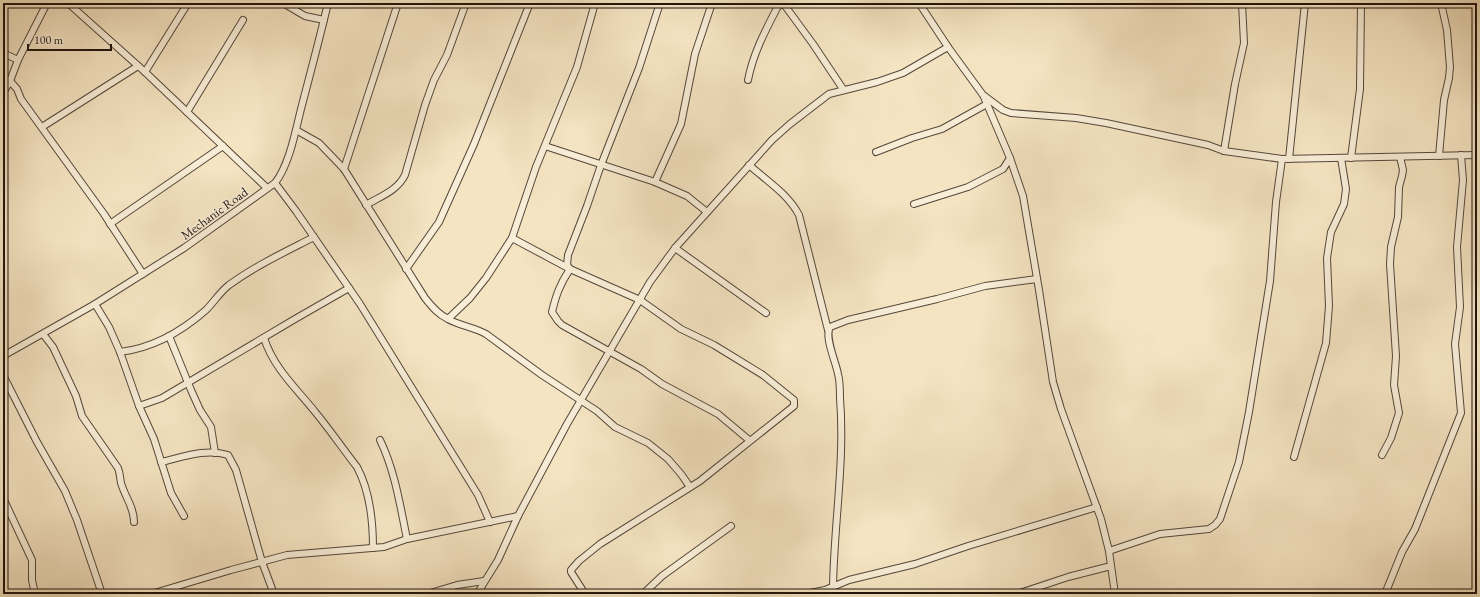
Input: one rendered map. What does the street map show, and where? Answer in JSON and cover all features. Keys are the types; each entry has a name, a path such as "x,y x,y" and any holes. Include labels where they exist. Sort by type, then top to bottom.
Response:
{"street":[{"path":"68,3 145,72 267,188"},
{"path":"145,72 188,3"},
{"path":"283,3 305,16 324,20"},
{"name":"Mechanic Road","path":"4,353 43,334 143,274 184,248 275,183 284,168 296,130 328,3"},
{"path":"344,169 398,3"},
{"path":"366,205 394,189 405,175 424,104 447,55 466,3"},
{"path":"406,269 439,222 474,144 530,3"},
{"path":"448,319 470,298 486,278 512,238 545,146 578,67 595,3"},
{"path":"570,269 567,265 568,255 639,68 660,3"},
{"path":"655,182 681,124 695,54 712,3"},
{"path":"748,80 752,62 759,46 777,8 782,3 813,44 843,89"},
{"path":"918,3 983,95 1010,158 1022,196 1054,387 1097,507 1109,551 1115,594"},
{"path":"1224,151 1235,84 1244,43 1242,3"},
{"path":"1289,159 1305,3"},
{"path":"1351,158 1360,88 1361,3"},
{"path":"1439,156 1444,100 1450,67 1447,30 1441,3"},
{"path":"3,93 46,4"},
{"path":"187,112 244,20"},
{"path":"477,594 498,560 518,516 567,424 640,300 661,266 675,248 749,165 790,124 829,94 843,89 871,84 904,73 948,47"},
{"path":"3,53 18,60"},
{"path":"42,127 138,66"},
{"path":"10,81 17,89 21,99 110,224 143,274"},
{"path":"983,95 1003,110 1011,113 1106,122 1208,145 1224,151 1282,159 1477,155"},
{"path":"876,152 912,138 942,130 987,104"},
{"path":"296,130 319,143 344,169 406,269 432,307 439,314 486,334 542,375 597,411 615,426 648,443 668,459 690,487"},
{"path":"110,224 223,146"},
{"path":"545,146 655,182 687,196 707,212"},
{"path":"1385,594 1402,552 1415,529 1461,413 1455,344 1460,307 1457,247 1463,180 1461,155"},
{"path":"1382,455 1392,438 1399,413 1394,385 1396,356 1390,264 1398,217 1399,188 1403,170 1400,157"},
{"path":"914,204 968,187 1003,169 1010,158"},
{"path":"1294,457 1326,345 1329,306 1327,258 1331,232 1344,204 1346,189 1341,158"},
{"path":"1109,551 1160,534 1209,529 1220,519 1240,462 1249,412 1270,281 1276,202 1282,159"},
{"path":"749,165 786,197 799,215 838,375 840,400 840,485 834,551 833,586"},
{"path":"275,183 349,288 478,495 490,522"},
{"path":"120,352 134,350 169,336 187,325 207,309 222,291 251,270 314,237"},
{"path":"512,238 570,269 640,300 681,329 714,345 763,375 794,400 794,406 749,440 700,481 600,544 579,561 571,572 585,594"},
{"path":"675,248 766,313"},
{"path":"570,269 555,298 552,312 558,321 641,369 662,384 718,414 749,440"},
{"path":"828,330 830,326 848,320 937,299 977,287 1005,282 1037,279"},
{"path":"139,406 162,398 349,288"},
{"path":"95,304 109,327 120,352 139,406 154,439 171,493 184,516"},
{"path":"43,334 52,347 76,396 82,416 118,468 121,475 121,482 130,501 134,522"},
{"path":"169,336 178,362 200,410 211,427 215,452"},
{"path":"264,338 273,361 316,413 361,474 370,506 373,527 373,548"},
{"path":"3,375 36,442 65,491 77,520 102,594"},
{"path":"380,440 394,476 407,539"},
{"path":"161,462 203,452 215,452 228,455 236,470 262,562 274,594"},
{"path":"3,498 32,560 32,580 35,594"},
{"path":"806,594 825,590 849,580 915,564 968,546 1097,507"},
{"path":"151,594 287,555 384,547 407,539 518,516"},
{"path":"643,594 662,576 731,526"},
{"path":"1017,594 1068,577 1111,566"},
{"path":"427,594 457,585 484,581"}]}
